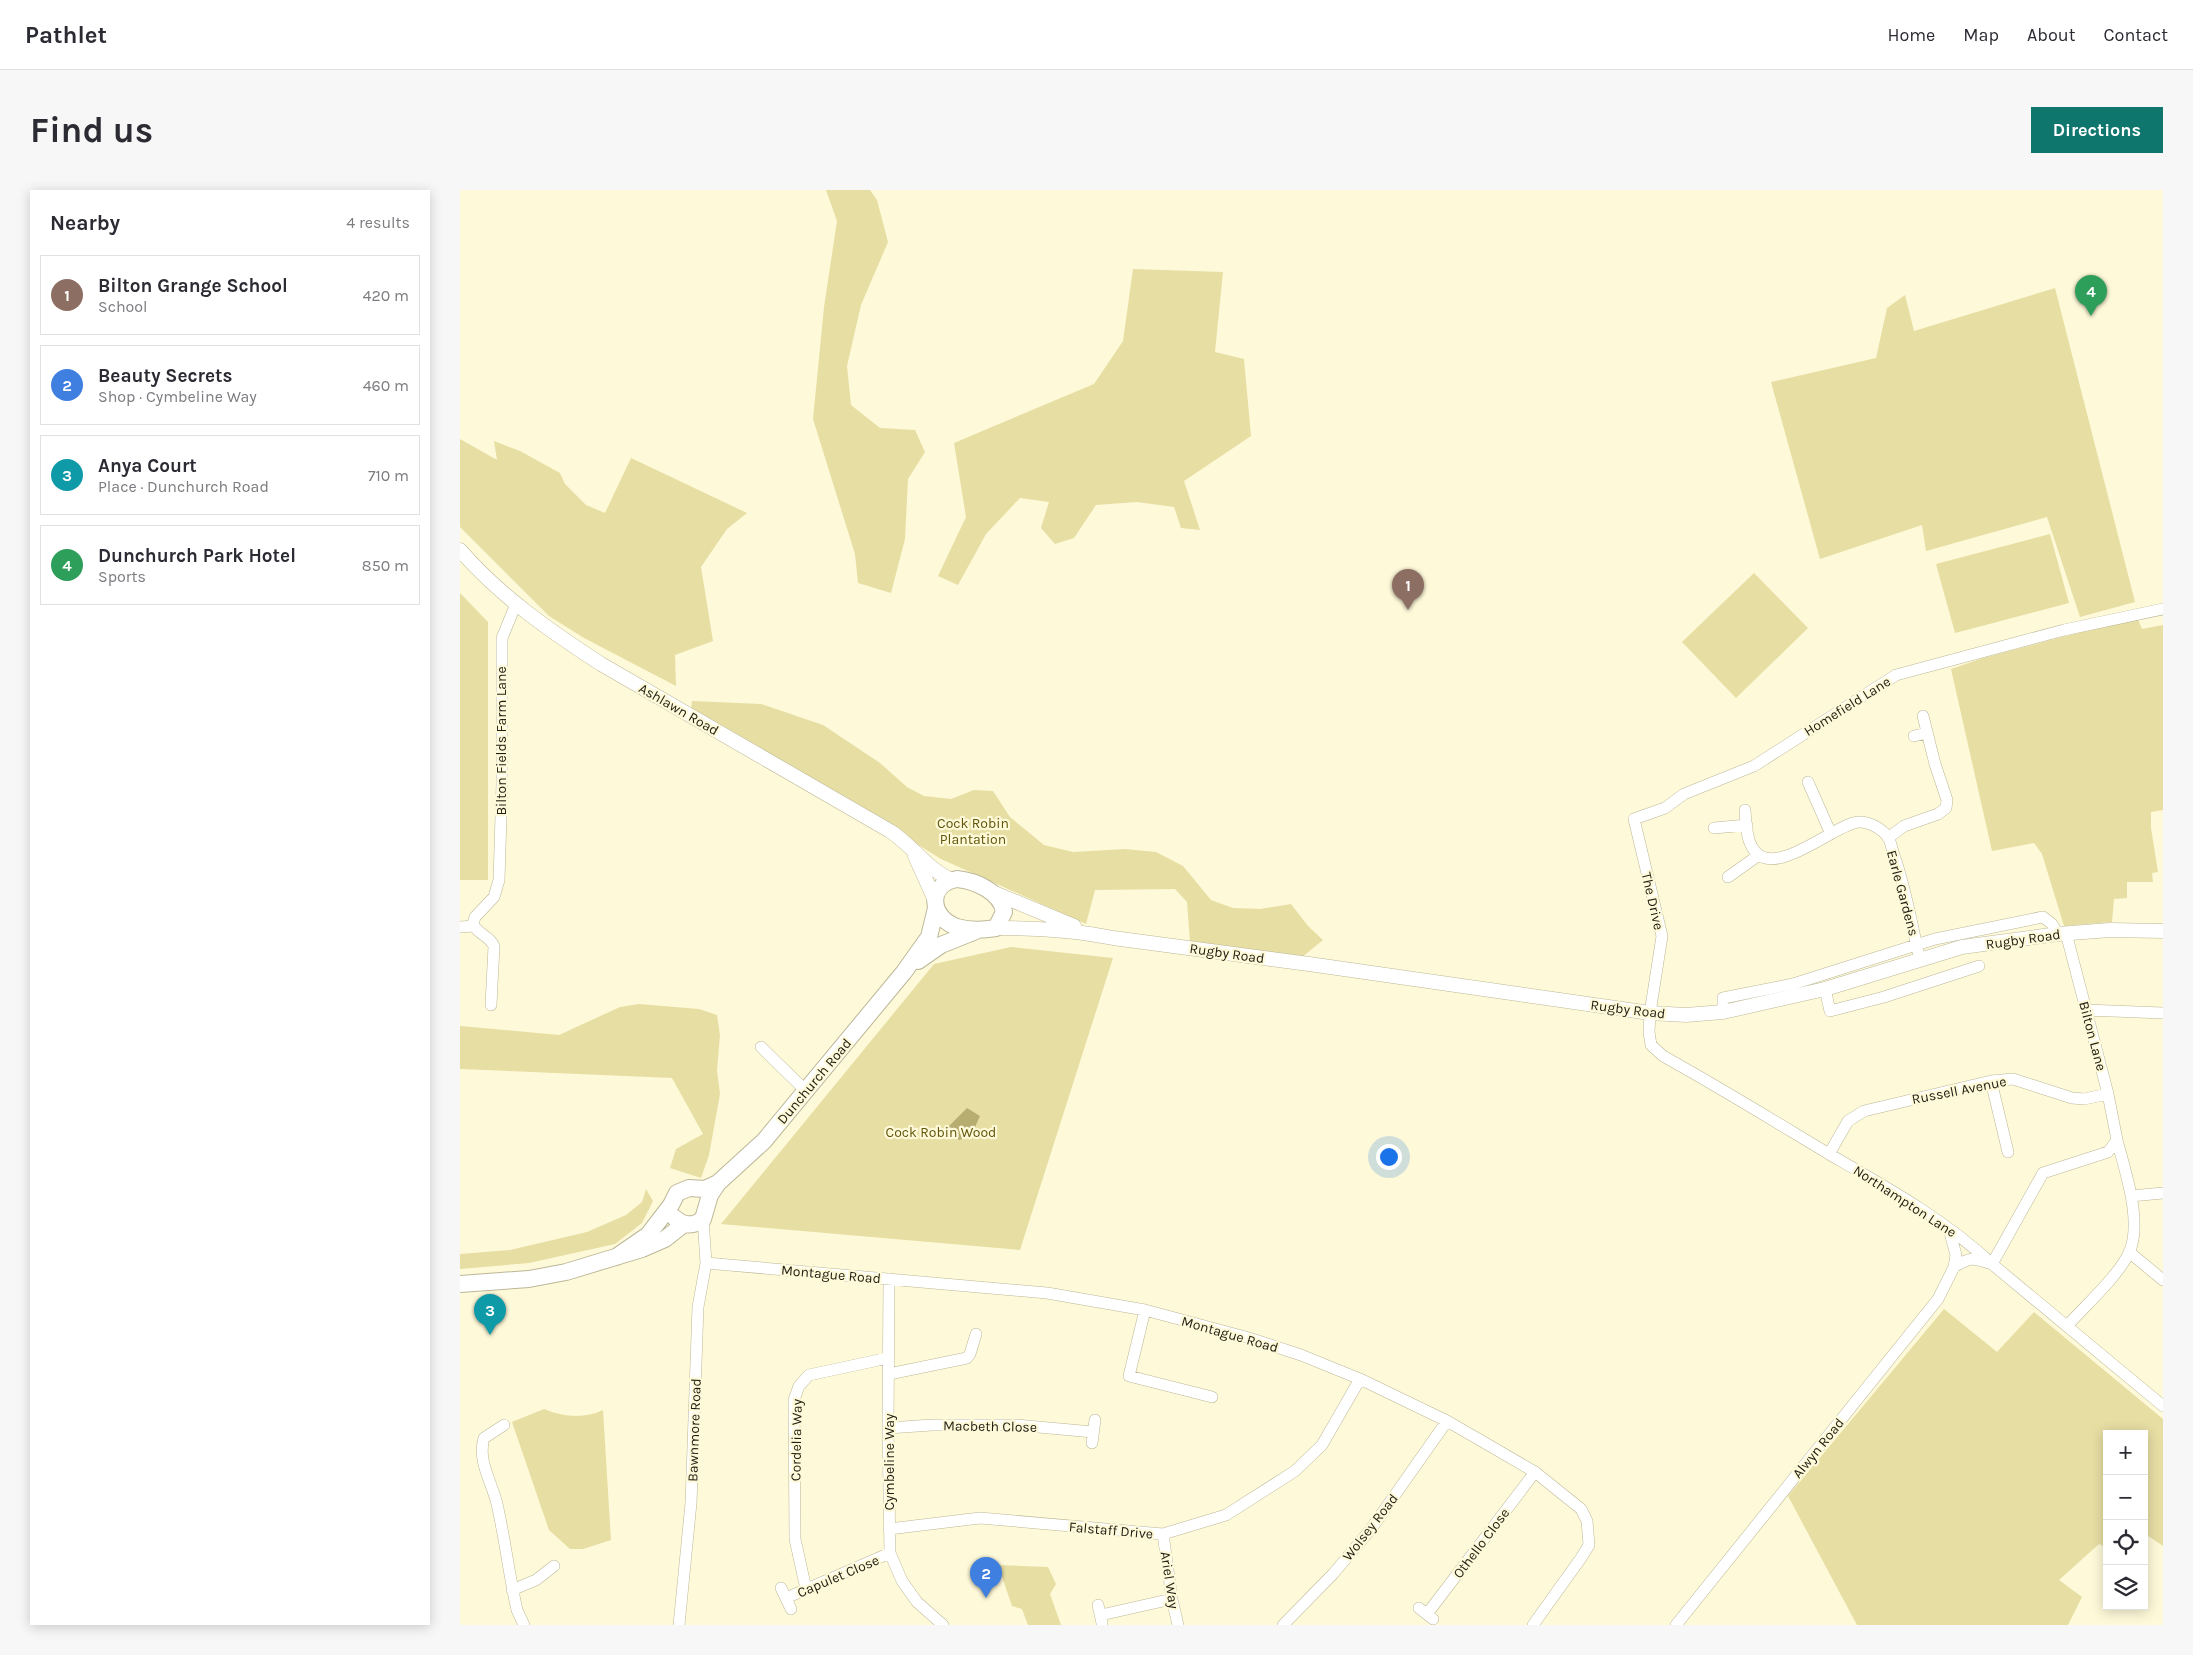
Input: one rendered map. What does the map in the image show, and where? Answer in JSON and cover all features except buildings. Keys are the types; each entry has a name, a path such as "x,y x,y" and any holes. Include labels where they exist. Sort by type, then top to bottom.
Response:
{"highway":[{"path":"952,880 963,880 992,892 999,899 1004,912 988,929 958,927 949,923 942,918 935,903 940,888 952,880"},
{"name":"Dunchurch Road","path":"616,1256 648,1235 678,1193 689,1188 705,1189 718,1183 764,1142 904,972 929,937 935,903"},
{"name":"Dunchurch Road","path":"904,972 932,950 962,935 988,929"},
{"name":"Dunchurch Road","path":"460,1284 528,1279 566,1272 642,1249 698,1222 718,1183"},
{"path":"671,1205 674,1217 698,1222 702,1194 697,1190"}],"main road":[{"name":"Ashlawn Road","path":"460,550 516,604 561,639 904,840 928,881 935,903"},
{"name":"Ashlawn Road","path":"911,849 938,872 952,880"},
{"path":"992,892 1088,933"},
{"name":"Dunchurch Road","path":"988,929 1053,928 1088,933"},
{"name":"Rugby Road","path":"1088,933 1112,938 1650,1013 1686,1015 1723,1012 1825,989 1962,947 2062,934 2110,930 2163,931"}],"street":[{"name":"Bilton Fields Farm Lane","path":"474,926 475,917 494,897 499,880 502,784 502,638 516,604"},
{"name":"Homefield Lane","path":"1634,819 1665,808 1684,794 1754,766 1896,675 2064,630 2163,609"},
{"path":"1888,838 1904,826 1938,814 1946,808 1947,800 1935,764 1923,716"},
{"path":"1914,736 1928,733"},
{"path":"1808,782 1831,834"},
{"path":"1728,878 1759,855 1752,848 1746,825 1745,810"},
{"name":"The Drive","path":"1634,819 1662,936 1650,1013"},
{"name":"Earle Gardens","path":"1759,855 1765,858 1775,858 1797,853 1831,834 1859,822 1874,825 1888,838 1898,866 1920,960"},
{"path":"1714,828 1746,825"},
{"path":"1723,1012 1723,998 1793,984 1935,939 2043,917 2062,934"},
{"path":"460,927 474,926 475,929 490,939 494,946 491,1005"},
{"name":"Bilton Lane","path":"2062,934 2086,1010 2108,1094 2116,1140 2131,1196 2133,1233 2129,1252 2112,1276 2067,1326"},
{"path":"1935,939 1939,954"},
{"path":"1825,989 1827,1012 1884,997 1979,966"},
{"path":"2086,1010 2163,1013"},
{"name":"Northampton Lane","path":"1650,1013 1649,1032 1651,1045 1663,1056 1894,1192 1949,1229 1972,1246 2163,1406"},
{"path":"761,1047 806,1090"},
{"name":"Russell Avenue","path":"1830,1154 1848,1121 1864,1111 1991,1081 2013,1079 2072,1098 2084,1099 2108,1094"},
{"path":"1991,1081 2008,1152"},
{"path":"1954,1267 1967,1258 1976,1258 1992,1264 2043,1173 2108,1152 2116,1140"},
{"path":"2131,1196 2163,1193"},
{"name":"Bawnmore Road","path":"679,1625 691,1503 698,1307 706,1263 698,1222"},
{"name":"Alwyn Road","path":"1676,1625 1938,1300 1954,1267 1956,1254 1949,1229"},
{"path":"2129,1252 2163,1280"},
{"name":"Montague Road","path":"706,1263 1047,1293 1145,1310 1249,1338 1301,1355 1360,1379 1447,1421 1535,1472 1581,1509 1587,1521 1589,1544 1581,1558 1532,1625"},
{"name":"Cymbeline Way","path":"889,1279 888,1428 890,1553 902,1581 918,1602 943,1625"},
{"path":"1145,1310 1129,1376 1212,1397"},
{"path":"889,1374 967,1358 976,1334"},
{"name":"Cordelia Way","path":"806,1589 795,1540 794,1400 799,1386 809,1376 888,1358"},
{"name":"Falstaff Drive","path":"889,1529 980,1518 1163,1534 1226,1515 1295,1471 1322,1445 1360,1379"},
{"name":"Macbeth Close","path":"888,1428 932,1425 1016,1425 1092,1437 1095,1420"},
{"name":"Wolsey Road","path":"1283,1625 1333,1574 1370,1529 1447,1421"},
{"path":"504,1425 480,1436 484,1466 497,1503 512,1590 517,1610 524,1625"},
{"name":"Othello Close","path":"1426,1614 1535,1472"},
{"name":"Ariel Way","path":"1163,1534 1172,1599 1178,1625"},
{"name":"Capulet Close","path":"780,1588 789,1604 806,1589 890,1553"},
{"path":"512,1590 536,1580 546,1568"},
{"path":"1100,1614 1172,1599"}],"green space":[{"path":"826,190 870,190 877,200 888,242 861,305 847,366 851,405 880,428 915,430 925,452 908,479 905,539 891,593 858,583 855,554 813,419 824,307 837,221"},
{"path":"1133,269 1223,272 1215,352 1244,359 1251,436 1184,481 1200,530 1181,528 1174,507 1137,502 1096,505 1074,538 1055,544 1041,528 1049,502 1020,498 986,534 958,585 938,576 966,517 954,443 1094,384 1123,341"},
{"path":"2055,288 2135,602 2080,617 2047,517 1926,551 1922,525 1820,559 1771,382 1876,358 1887,308 1905,295 1914,331"},
{"path":"460,439 497,460 494,441 520,451 560,473 565,484 586,505 605,513 631,458 747,513 727,529 701,567 713,641 675,655 676,686 584,638 549,616 460,527"},
{"path":"2050,534 2069,603 1955,633 1936,564"},
{"path":"1754,573 1808,628 1736,698 1682,642"},
{"path":"460,593 488,622 488,880 460,880"},
{"path":"2137,617 2142,629 2163,625 2163,810 2151,812 2151,828 2158,872 2152,873 2153,882 2127,882 2127,898 2114,899 2112,922 2064,926 2042,854 2034,843 1992,851 1951,669 1983,658"},
{"name":"Cock Robin Plantation","path":"692,701 761,704 823,725 880,763 907,787 924,796 951,799 974,790 993,791 1010,817 1044,845 1073,852 1125,849 1156,852 1183,866 1211,900 1233,908 1260,909 1291,904 1308,926 1323,940 1301,958 1190,942 1187,902 1175,889 1095,890 1086,924 941,859 809,777 691,710"},
{"name":"Cock Robin Wood","path":"1011,947 1113,958 1020,1250 721,1224 934,964"},
{"path":"639,1004 699,1009 717,1015 720,1035 717,1070 720,1094 709,1155 701,1178 670,1168 676,1149 703,1134 672,1078 460,1069 460,1026 559,1035 620,1007"},
{"path":"646,1189 653,1201 642,1223 615,1244 529,1263 460,1269 460,1254 510,1250 587,1232 626,1215 642,1202"},
{"path":"1944,1309 1997,1352 2034,1312 2163,1419 2163,1546 2148,1536 2148,1430 2103,1430 2103,1546 2099,1544 2059,1580 2082,1597 2068,1625 1857,1625 1788,1496"},
{"path":"544,1409 574,1416 589,1415 603,1410 611,1540 583,1549 570,1549 549,1530 512,1422"},
{"path":"998,1565 1048,1567 1056,1584 1050,1594 1061,1625 1028,1625 1022,1609 1012,1606"}],"shaded area":[{"path":"967,1108 980,1116 971,1136 959,1140 946,1129"}],"place":[{"name":"Dunchurch Park Hotel","path":"2091,316"},
{"name":"Bilton Grange School","path":"1408,610"},
{"name":"Anya Court","path":"490,1335"},
{"name":"Beauty Secrets","path":"986,1598"}]}
